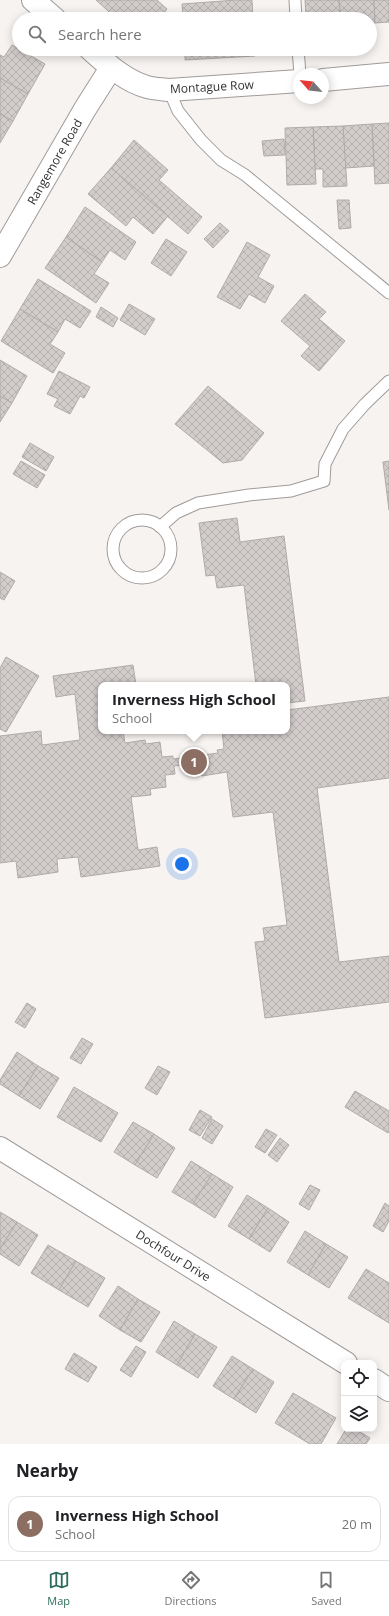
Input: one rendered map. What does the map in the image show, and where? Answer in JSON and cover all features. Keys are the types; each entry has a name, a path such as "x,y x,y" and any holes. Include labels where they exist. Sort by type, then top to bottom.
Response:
{"street":[{"path":"33,0 47,12"},
{"name":"Montague Row","path":"98,56 111,68 129,80 148,88 169,90 293,81"},
{"name":"Rangemore Road","path":"0,256 85,109 111,68"},
{"path":"329,79 389,74"},
{"name":"Dochfour Drive","path":"0,1148 341,1360"},
{"path":"377,1382 389,1390"}],"lane":[{"path":"295,0 296,12"},
{"path":"299,56 300,68"},
{"path":"169,90 178,111 201,140 221,160 245,175 389,293"},
{"path":"160,527 176,513 198,503 249,495 290,491 324,481 325,464 343,429 365,404 389,381"},
{"path":"142,520 152,522 160,527 167,534 171,542 169,560 164,568 149,578 130,576 122,570 116,562 113,553 114,543 118,534 124,526 142,520"}],"building":[{"path":"96,0 157,0 167,9 165,12 109,12"},
{"path":"252,0 253,12 183,12 182,4"},
{"path":"305,0 339,0 340,12 306,12"},
{"path":"339,0 374,0 375,12 340,12"},
{"path":"374,0 389,0 389,22 377,23 377,12 375,12"},
{"path":"12,45 12,56 31,56 45,64 28,94 0,78 0,55 4,57"},
{"path":"185,56 255,56 185,60"},
{"path":"0,78 28,94 13,121 0,114"},
{"path":"0,114 13,121 0,143"},
{"path":"389,123 389,183 375,184 372,124"},
{"path":"372,124 374,166 345,168 343,126"},
{"path":"343,126 347,186 323,187 323,169 315,169 313,127"},
{"path":"313,127 316,184 287,185 285,128"},
{"path":"284,139 285,155 264,156 262,141"},
{"path":"134,140 168,170 159,180 202,217 188,234 111,168"},
{"path":"111,168 168,216 153,234 133,217 126,226 88,194"},
{"path":"337,200 349,200 351,228 339,229"},
{"path":"85,207 136,242 125,260 110,250 102,262 66,237"},
{"path":"220,223 229,231 213,248 204,239"},
{"path":"66,237 102,262 94,274 109,283 96,303 45,268"},
{"path":"166,239 187,252 171,276 151,263"},
{"path":"247,242 270,255 258,277 274,286 265,303 249,294 240,309 217,297"},
{"path":"38,279 91,311 80,328 65,319 58,332 20,309"},
{"path":"305,294 326,312 319,319 345,341 319,371 301,356 310,346 281,321"},
{"path":"129,304 155,319 145,335 120,320"},
{"path":"101,307 118,318 113,327 96,317"},
{"path":"20,309 58,332 50,344 65,353 53,373 1,341"},
{"path":"0,360 27,376 12,403 0,396"},
{"path":"59,371 90,387 84,398 80,396 70,414 54,406 58,399 47,394"},
{"path":"208,386 264,433 242,460 223,463 175,424"},
{"path":"0,396 12,403 0,422"},
{"path":"30,443 54,457 46,471 22,457"},
{"path":"21,461 45,475 37,488 13,474"},
{"path":"389,461 389,510 383,462"},
{"path":"237,518 240,542 284,536 305,701 290,703 290,682 256,682 244,585 217,588 215,575 206,576 199,523"},
{"path":"0,572 15,581 4,600 0,598"},
{"path":"6,657 39,676 6,732 0,729 0,668"},
{"path":"133,665 136,682 98,682 98,734 124,734 125,743 145,740 146,744 160,742 162,757 173,756 173,759 218,753 217,750 224,749 222,734 290,734 290,710 389,697 389,778 317,788 339,962 389,956 389,1002 265,1018 255,942 265,941 263,928 287,925 273,812 233,817 227,772 202,776 200,763 174,766 175,774 165,775 166,787 150,789 151,795 131,797 138,850 157,847 160,866 81,877 78,857 57,859 58,872 18,878 16,861 0,863 0,736 41,731 42,745 80,740 75,694 56,697 53,676"},
{"path":"27,1003 36,1009 25,1028 15,1022"},
{"path":"82,1038 93,1044 81,1064 70,1058"},
{"path":"17,1052 38,1066 19,1096 0,1084 0,1080"},
{"path":"38,1066 59,1078 40,1109 19,1096"},
{"path":"158,1066 170,1072 157,1095 145,1088"},
{"path":"74,1087 118,1113 101,1142 57,1117"},
{"path":"355,1091 389,1111 388,1133 345,1107"},
{"path":"200,1110 212,1117 200,1136 189,1130"},
{"path":"212,1119 223,1126 212,1144 202,1138"},
{"path":"133,1122 154,1134 135,1165 114,1152"},
{"path":"266,1129 277,1135 265,1153 255,1147"},
{"path":"154,1134 175,1148 157,1178 135,1165"},
{"path":"280,1138 289,1145 277,1162 268,1155"},
{"path":"191,1161 212,1174 193,1204 172,1192"},
{"path":"212,1174 233,1187 215,1218 193,1204"},
{"path":"310,1185 320,1190 309,1210 299,1204"},
{"path":"247,1195 268,1208 249,1239 228,1226"},
{"path":"385,1203 389,1206 389,1221 383,1232 373,1226"},
{"path":"268,1208 289,1222 270,1252 249,1239"},
{"path":"0,1212 17,1222 0,1249"},
{"path":"17,1222 38,1235 19,1266 0,1254 0,1249"},
{"path":"305,1231 326,1244 308,1275 287,1262"},
{"path":"326,1244 348,1257 329,1288 308,1275"},
{"path":"48,1245 76,1261 59,1290 31,1273"},
{"path":"76,1261 105,1278 88,1307 59,1290"},
{"path":"366,1269 389,1283 389,1323 348,1298"},
{"path":"118,1286 138,1299 120,1330 99,1316"},
{"path":"138,1299 160,1312 141,1342 120,1330"},
{"path":"174,1321 195,1334 177,1365 156,1352"},
{"path":"195,1334 217,1347 198,1378 177,1365"},
{"path":"136,1346 146,1352 131,1377 120,1370"},
{"path":"74,1353 97,1367 88,1382 65,1369"},
{"path":"232,1356 253,1369 234,1399 213,1386"},
{"path":"253,1369 274,1382 256,1413 234,1399"},
{"path":"293,1393 336,1418 321,1444 310,1444 275,1423"},
{"path":"344,1432 360,1432 370,1438 366,1444 337,1444"}],"place":[{"name":"Inverness High School","path":"194,762"}]}
